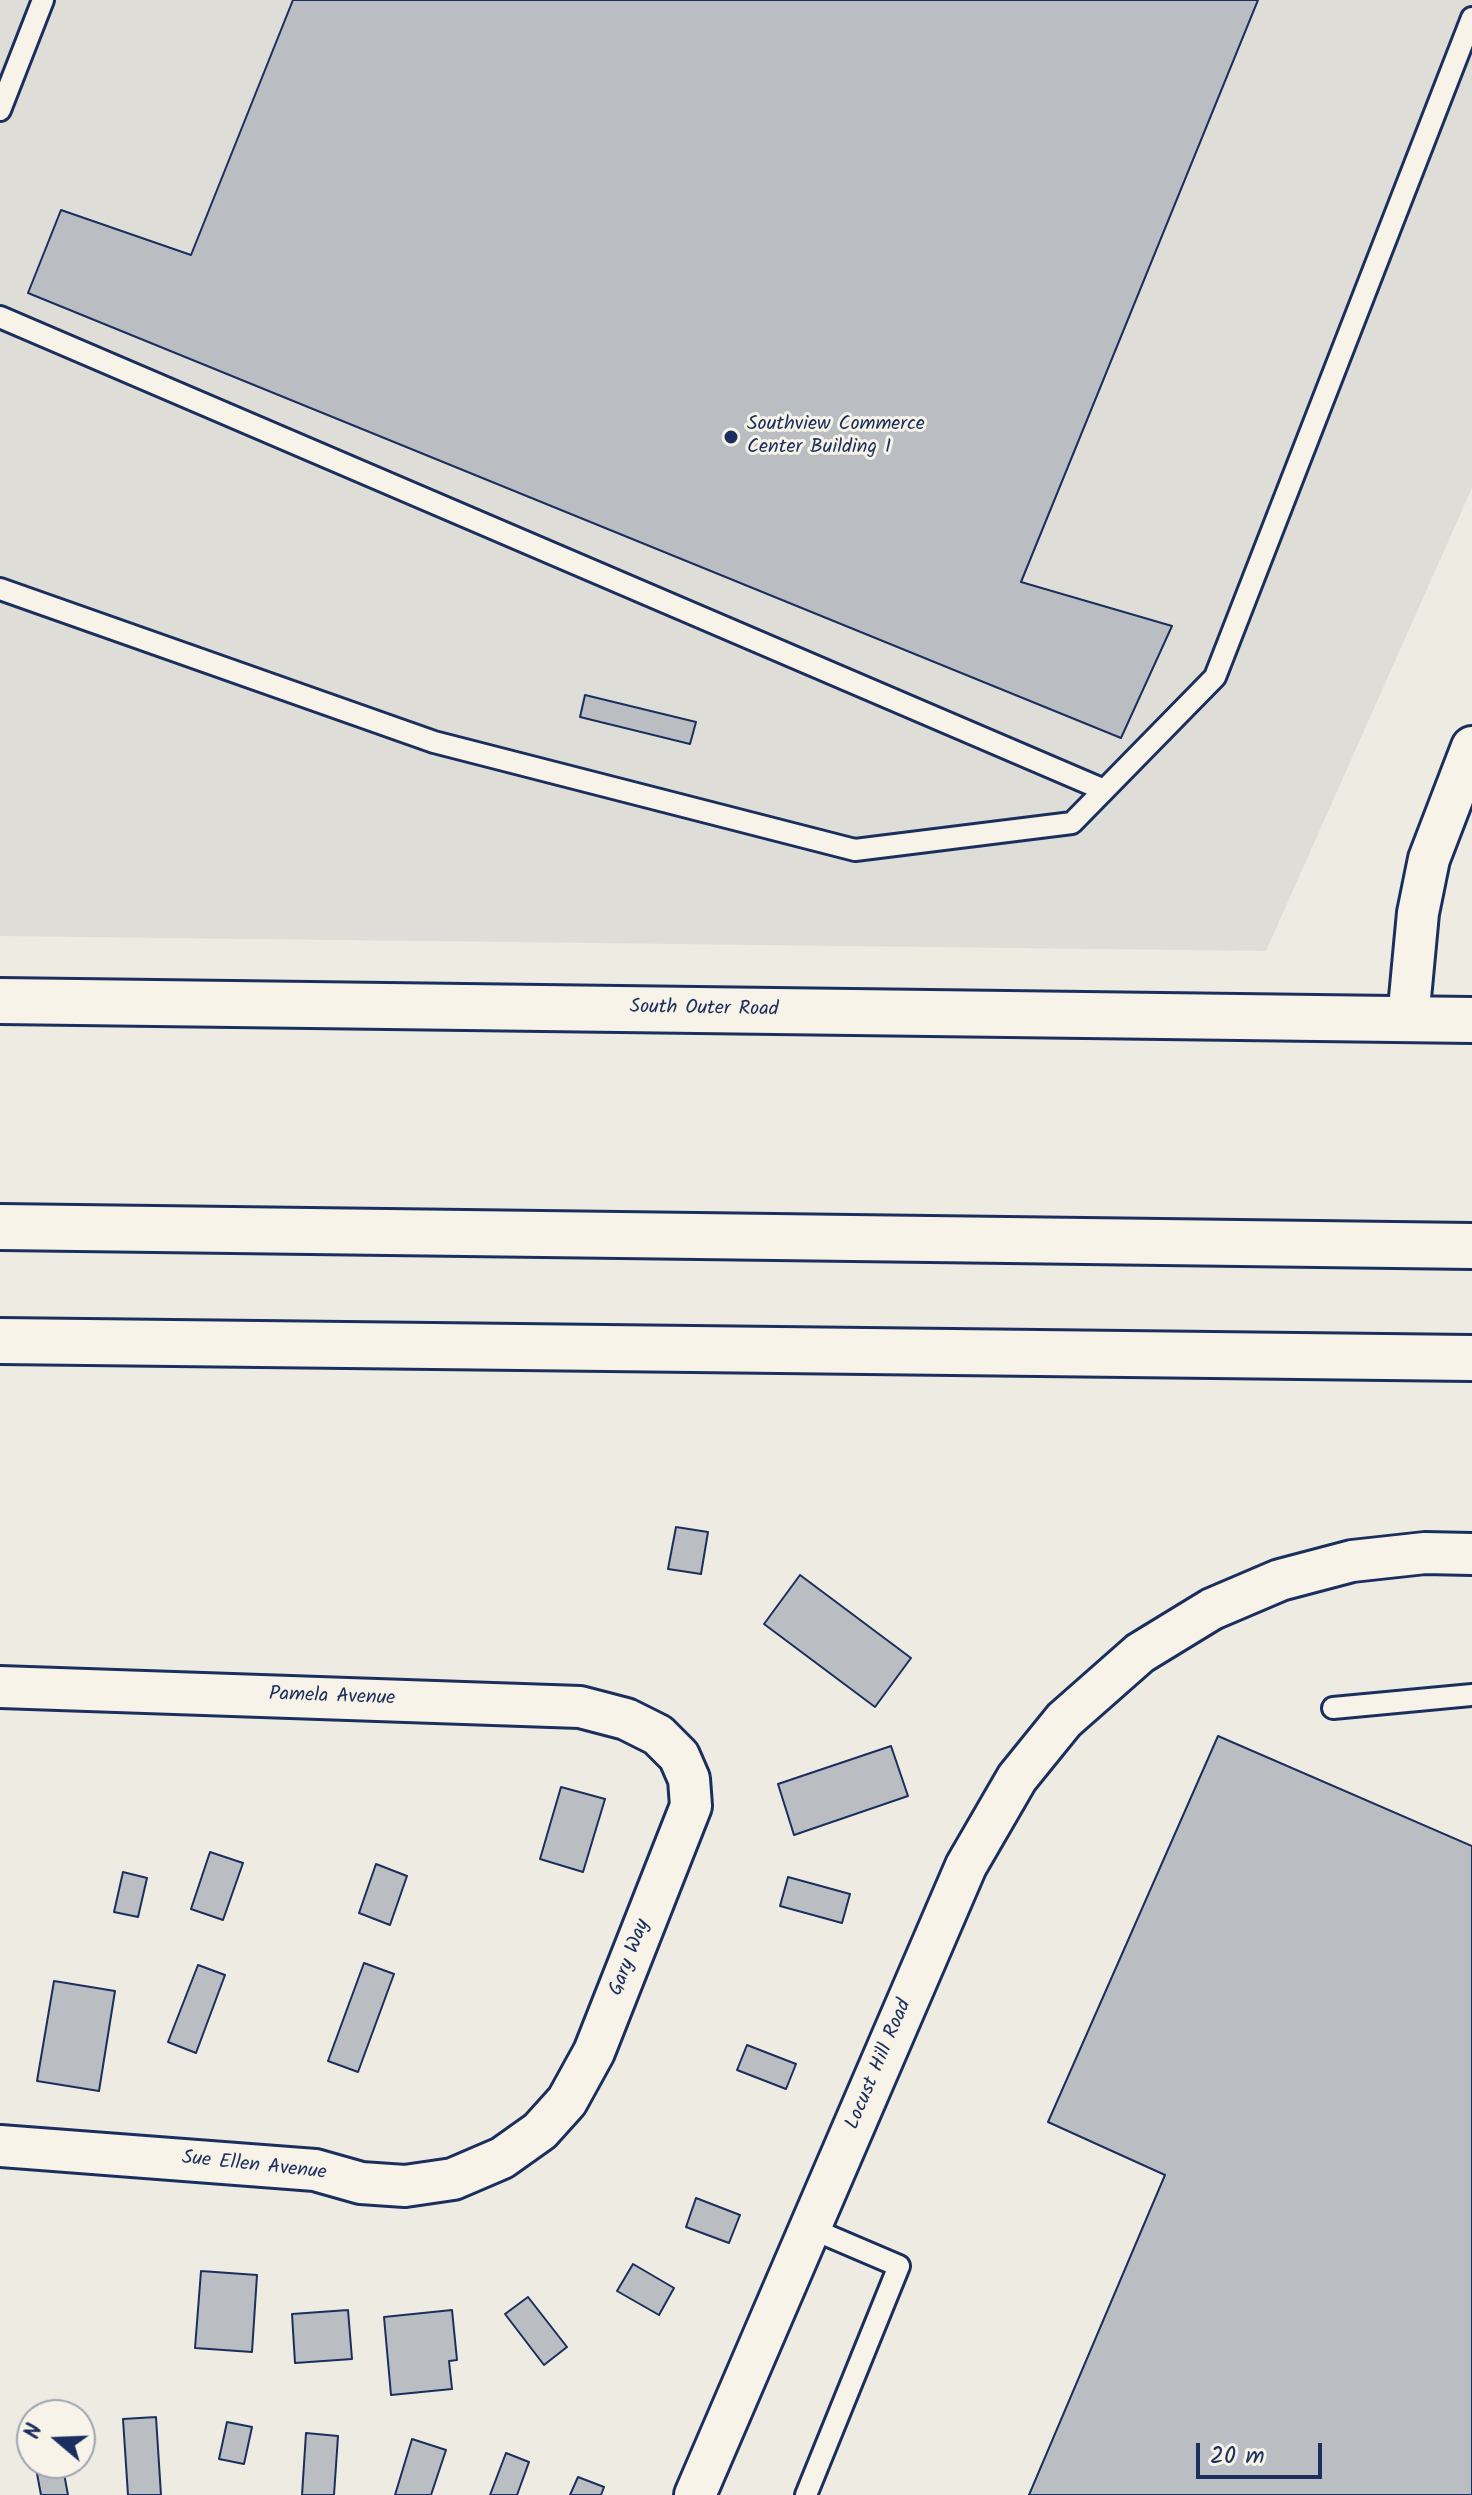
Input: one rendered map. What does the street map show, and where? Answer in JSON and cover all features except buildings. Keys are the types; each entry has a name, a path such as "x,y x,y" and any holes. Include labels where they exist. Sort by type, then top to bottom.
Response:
{"main road":[{"name":"South Outer Road","path":"0,1001 1472,1020"},
{"path":"0,1227 1472,1246"},
{"path":"0,1341 1472,1358"}],"street":[{"path":"1408,1019 1418,913 1429,859 1472,747"},
{"name":"Locust Hill Road","path":"695,2495 979,1842 1017,1778 1064,1720 1140,1653 1212,1609 1280,1580 1352,1561 1425,1553 1472,1554"},
{"name":"Pamela Avenue","path":"0,1687 580,1707 626,1719 658,1735"},
{"name":"Gary Way","path":"502,2158 540,2131 567,2101 594,2052 680,1836 691,1806 689,1779 679,1756 658,1735"},
{"name":"Sue Ellen Avenue","path":"0,2146 315,2170 361,2183 405,2186 453,2179 502,2158"}],"lane":[{"path":"0,110 43,0"},
{"path":"0,589 434,742 855,850 1072,823 1215,677 1472,18"},
{"path":"0,317 1104,790"},
{"path":"1333,1708 1472,1695"},
{"path":"806,2495 899,2266 810,2228"}],"shaded area":[{"path":"0,0 1472,0 1472,488 1266,951 0,936"}],"place":[{"name":"Southview Commerce Center Building I","path":"731,437"}]}
